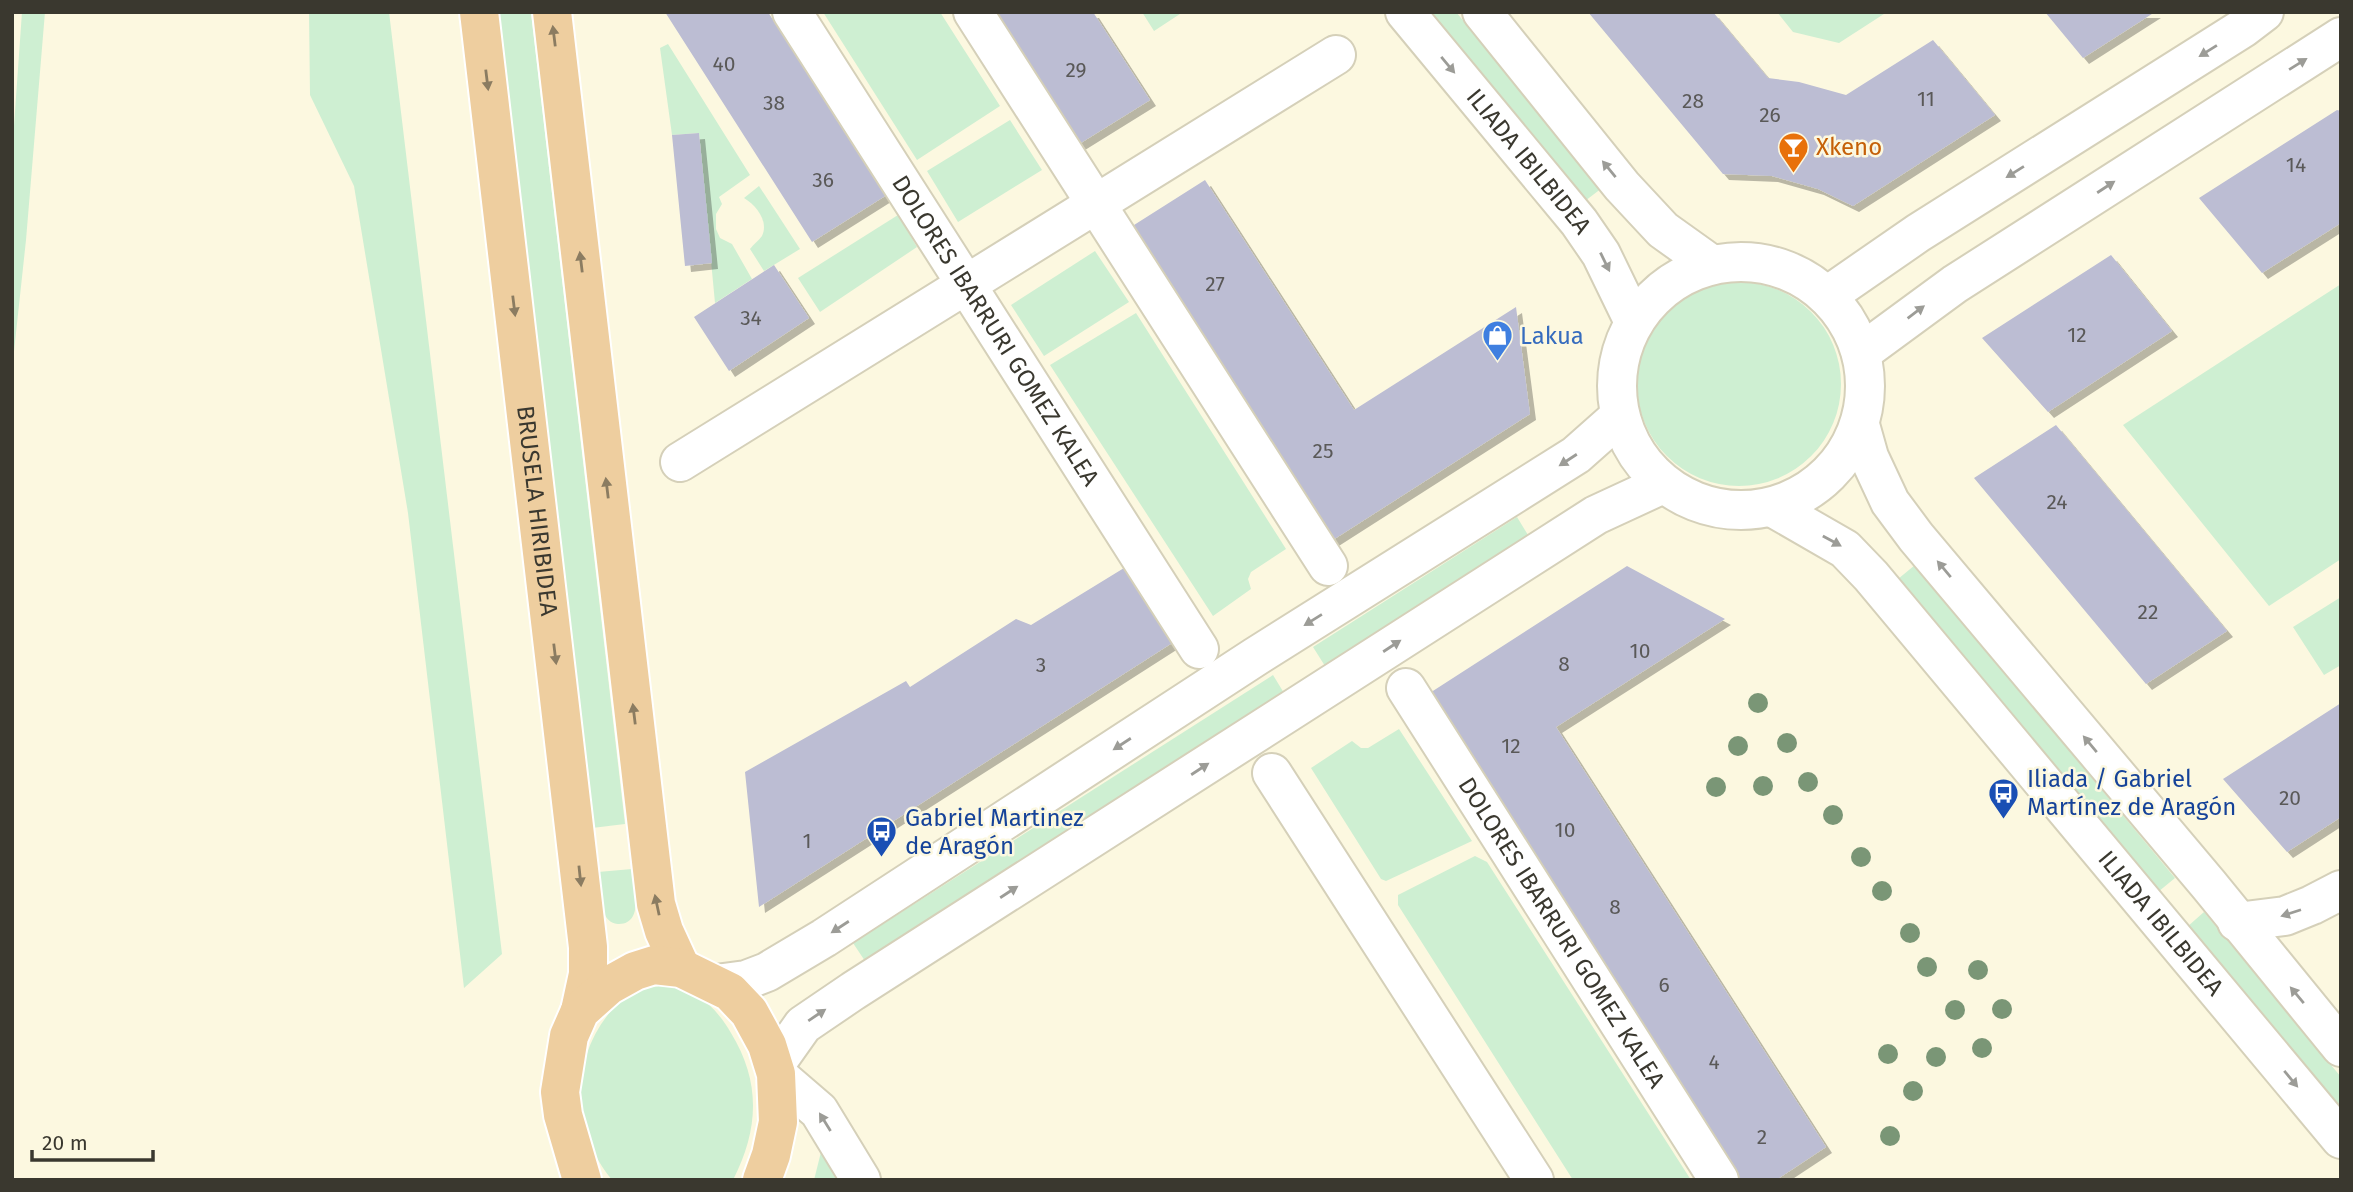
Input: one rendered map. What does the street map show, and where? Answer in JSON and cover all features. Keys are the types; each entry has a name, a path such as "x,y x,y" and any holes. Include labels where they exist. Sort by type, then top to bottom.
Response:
{"main road":[{"name":"BRUSELA HIRIBIDEA","path":"480,12 588,947 588,974 580,1011 569,1036 560,1092 566,1125 582,1180"},
{"path":"551,12 656,904 664,931 681,968"},
{"path":"580,1011 608,986 635,971 654,965 681,968 730,992 749,1012 767,1045 775,1070 778,1122 762,1180"}],"street":[{"name":"DOLORES IBARRURI GOMEZ KALEA","path":"792,12 1199,649"},
{"path":"973,12 1328,566"},
{"name":"ILIADA IBILBIDEA","path":"1405,12 1580,222 1601,254 1634,322"},
{"path":"1482,12 1622,186 1663,230 1712,265"},
{"path":"1827,296 1918,233 2243,28 2264,12"},
{"path":"1861,353 1955,284 2341,37"},
{"path":"680,462 1336,55"},
{"path":"1753,262 1773,266 1801,278 1827,296 1848,322 1861,353 1866,389 1860,425 1843,458 1817,486 1796,499 1772,508 1744,511 1715,509 1688,499 1663,484 1636,453 1620,416 1618,368 1623,344 1634,322 1655,296 1681,276 1712,265 1753,262"},
{"path":"716,984 746,980 767,972 824,938 1255,657 1576,455 1620,416"},
{"path":"1860,425 1869,457 1889,502 1916,537 2341,1047"},
{"path":"861,1180 819,1111 775,1070 803,1025 1574,529 1617,504 1663,484"},
{"name":"ILIADA IBILBIDEA","path":"1772,508 1845,548 1871,576 2341,1139"},
{"name":"DOLORES IBARRURI GOMEZ KALEA","path":"1406,688 1718,1180"},
{"path":"1272,773 1534,1180"},
{"path":"2237,922 2285,916 2341,890"}],"green space":[{"path":"22,12 45,12 12,370 12,154"},
{"path":"309,12 389,12 502,954 464,988 408,513 354,186 310,95"},
{"path":"498,12 531,12 625,824 592,828"},
{"path":"823,12 940,12 1000,106 917,160"},
{"path":"1142,12 1183,12 1154,31"},
{"path":"1428,12 1456,12 1602,188 1585,201"},
{"path":"1777,12 1887,12 1839,43 1793,32"},
{"path":"668,44 750,175 719,197 722,204 716,214 716,229 720,238 732,244 752,279 715,303 699,133 672,135 660,48"},
{"path":"1010,120 1042,170 958,222 927,171"},
{"path":"759,186 800,249 764,271 750,249 762,236 763,219 757,209 744,198"},
{"path":"898,215 917,247 820,312 798,278"},
{"path":"1095,251 1129,302 1044,356 1011,305"},
{"path":"1739,282 1778,289 1811,312 1834,345 1841,384 1834,423 1811,456 1778,479 1739,486 1700,479 1667,456 1644,423 1637,384 1644,345 1667,312 1700,289"},
{"path":"2341,284 2341,559 2269,606 2123,425"},
{"path":"1136,313 1286,549 1251,572 1248,579 1251,589 1213,616 1050,365"},
{"path":"1517,517 1528,535 1325,666 1313,647"},
{"path":"1915,565 2175,878 2158,892 1898,579"},
{"path":"2341,597 2341,665 2324,675 2293,627"},
{"path":"1273,675 1284,693 865,961 853,943"},
{"path":"1399,729 1472,841 1386,881 1381,879 1311,768 1352,741 1361,748 1368,748"},
{"path":"1475,856 1487,862 1691,1180 1573,1180 1398,905 1398,895"},
{"path":"632,869 636,893 635,911 626,923 614,923 607,919 603,911 598,872"},
{"path":"2204,912 2341,1077 2341,1113 2187,927"},
{"path":"664,985 690,992 714,1009 731,1033 748,1069 752,1088 752,1124 742,1161 733,1180 612,1180 598,1160 588,1138 580,1104 580,1085 589,1047 609,1014 622,1001 640,990"},
{"path":"822,1148 853,1180 814,1180"}],"building":[{"path":"665,12 768,12 885,196 812,242"},
{"path":"985,12 1093,12 1150,100 1071,149"},
{"path":"1588,12 1713,12 1768,78 1799,82 1846,95 1933,40 1995,115 1853,206 1818,189 1772,176 1723,174"},
{"path":"2045,12 2155,12 2083,58"},
{"path":"2337,110 2341,111 2341,223 2262,273 2199,198"},
{"path":"699,133 712,263 685,266 672,135"},
{"path":"1205,180 1354,410 1516,307 1530,414 1325,545 1123,232"},
{"path":"2111,255 2172,331 2048,412 1982,338"},
{"path":"774,265 809,318 729,371 694,317"},
{"path":"2056,425 2227,631 2146,684 1974,478"},
{"path":"1627,566 1725,619 1556,727 1826,1147 1776,1180 1732,1180 1422,698"},
{"path":"1124,568 1172,643 759,907 745,772 906,681 910,687 1016,619 1031,625"},
{"path":"2341,703 2341,817 2287,852 2223,779"}],"place":[{"name":"Xkeno","path":"1793,174"},
{"name":"Lakua","path":"1497,363"},
{"name":"Iliada / Gabriel Martínez de Aragón","path":"2004,820"},
{"name":"Gabriel Martinez de Aragón","path":"882,859"}]}
